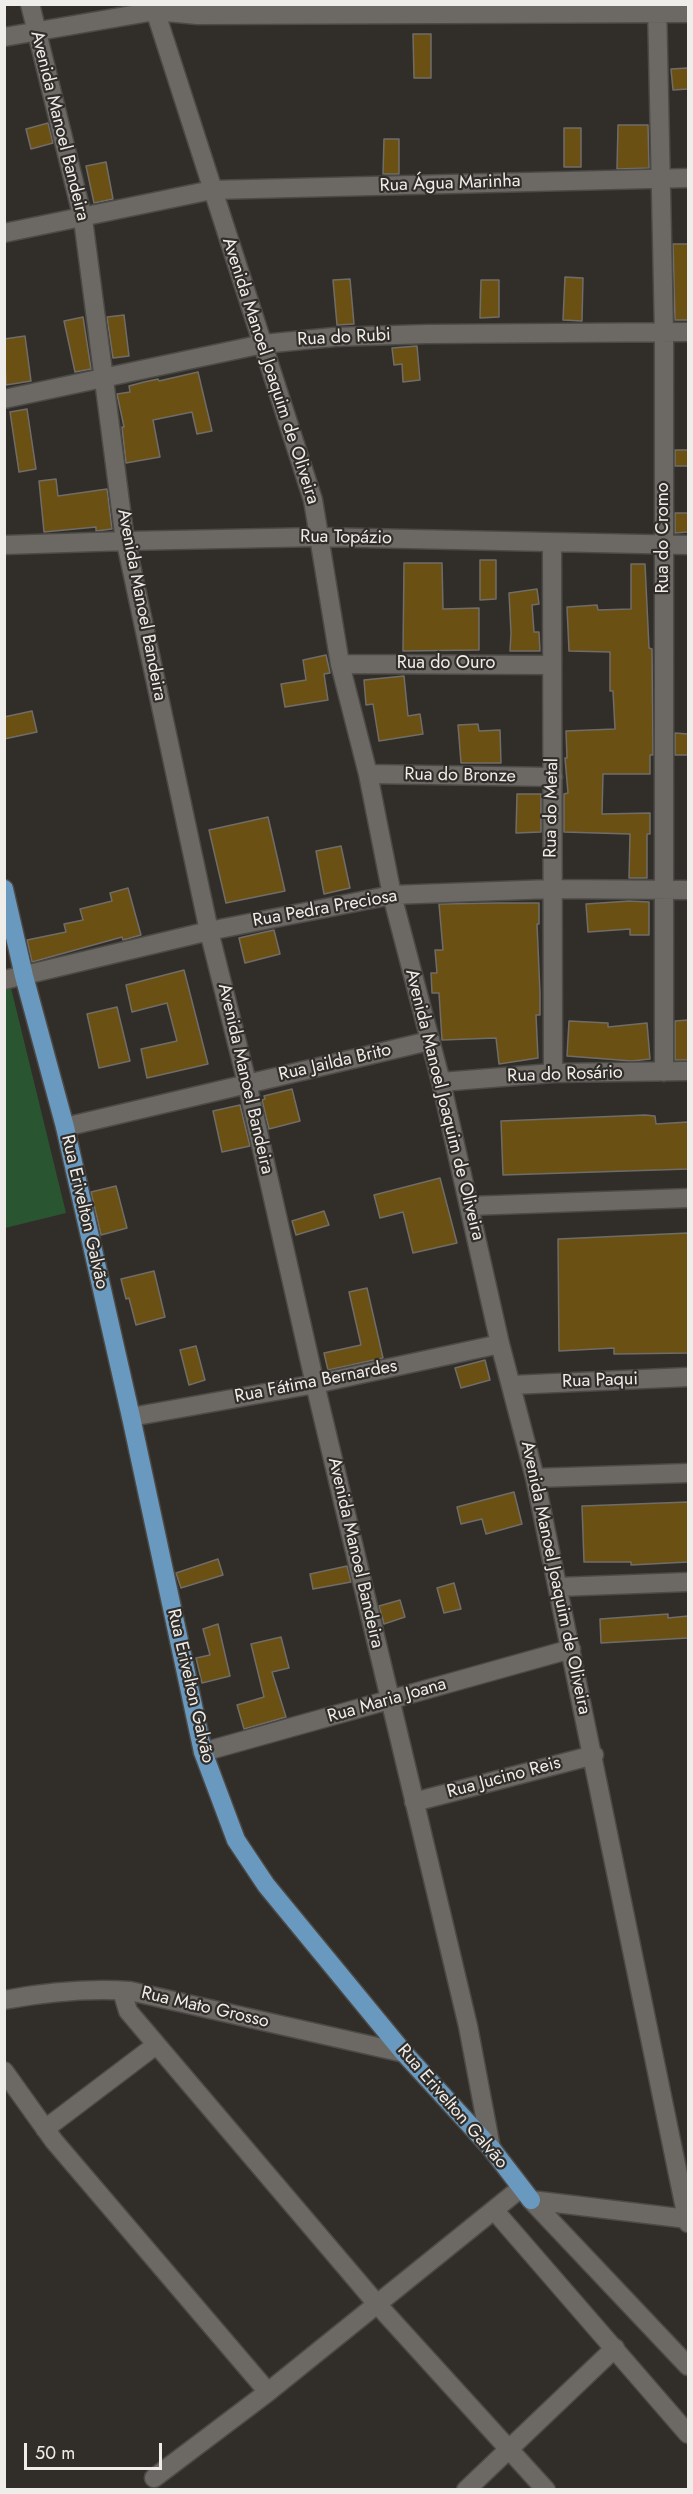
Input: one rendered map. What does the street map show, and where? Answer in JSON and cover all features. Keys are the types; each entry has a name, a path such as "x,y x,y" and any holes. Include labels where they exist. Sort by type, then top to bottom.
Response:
{"main road":[{"name":"Rua Erivelton Galvão","path":"4,889 24,976 65,1127 131,1417 203,1752 236,1840 266,1885 404,2053 491,2148 526,2194"}],"street":[{"name":"Avenida Manoel Bandeira","path":"30,4 83,219 126,540 209,931 247,1083 389,1701 468,2025 491,2148"},
{"path":"4,37 154,8 198,15 657,9 688,13"},
{"name":"Avenida Manoel Joaquim de Oliveira","path":"154,8 313,500 340,664 368,774 392,895 441,1082 500,1344 536,1479 688,2220"},
{"name":"Rua do Cromo","path":"657,9 664,332 664,1072"},
{"name":"Rua Água Marinha","path":"4,233 83,219 212,190 688,178"},
{"name":"Rua do Rubi","path":"4,399 263,344 427,334 688,332"},
{"name":"Rua Topázio","path":"4,546 126,540 318,537 688,545"},
{"name":"Rua do Metal","path":"552,543 553,1073"},
{"name":"Rua do Ouro","path":"340,664 552,665"},
{"name":"Rua do Bronze","path":"368,774 553,777"},
{"name":"Rua Pedra Preciosa","path":"4,980 209,931 392,895 551,889 688,890"},
{"name":"Rua Jailda Brito","path":"65,1127 429,1041"},
{"name":"Rua do Rosário","path":"441,1082 553,1073 688,1071"},
{"path":"469,1206 688,1198"},
{"name":"Rua Fátima Bernardes","path":"131,1417 315,1384 500,1344"},
{"name":"Rua Paqui","path":"512,1385 688,1377"},
{"path":"536,1479 688,1473"},
{"path":"558,1587 688,1582"},
{"name":"Rua Maria Joana","path":"203,1752 571,1649"},
{"name":"Rua Jucino Reis","path":"414,1802 594,1755"},
{"name":"Rua Mato Grosso","path":"4,2000 45,1992 93,1989 122,1991 404,2053"},
{"path":"122,1991 128,2011 156,2045 377,2304 546,2490"},
{"path":"45,2129 156,2045"},
{"path":"4,2071 45,2129 268,2392"},
{"path":"154,2478 268,2392 494,2210 526,2194 688,2220"},
{"name":"Rua Erivelton Galvão","path":"526,2194 688,2366"},
{"path":"494,2210 688,2434"},
{"path":"466,2490 615,2348"}],"green space":[{"path":"11,988 66,1213 5,1228 4,989"}],"building":[{"path":"413,34 431,34 431,78 414,78"},
{"path":"688,68 688,89 673,90 671,69"},
{"path":"48,123 53,143 31,149 26,129"},
{"path":"618,125 648,125 649,168 617,169"},
{"path":"564,128 581,128 581,167 564,167"},
{"path":"384,139 399,139 399,174 383,174"},
{"path":"106,162 113,199 94,203 86,166"},
{"path":"673,244 688,244 688,320 675,320"},
{"path":"565,277 583,278 582,321 563,320"},
{"path":"350,279 354,324 337,325 333,280"},
{"path":"481,280 499,280 499,317 480,318"},
{"path":"124,315 129,356 113,358 107,317"},
{"path":"83,317 91,369 75,372 64,321"},
{"path":"25,336 31,381 6,385 4,339"},
{"path":"417,346 420,380 403,382 402,364 394,365 392,348"},
{"path":"198,372 212,431 197,434 192,412 153,420 160,457 126,463 122,427 124,427 117,394 130,392 129,386"},
{"path":"27,409 36,469 19,472 10,412"},
{"path":"675,450 688,450 688,466 675,466"},
{"path":"56,479 58,496 107,489 112,529 96,531 96,527 44,532 39,481"},
{"path":"675,513 688,513 688,532 675,533"},
{"path":"480,560 496,560 496,599 480,600"},
{"path":"404,563 442,563 443,609 479,608 479,650 403,651"},
{"path":"631,564 645,564 649,648 652,649 653,755 650,755 650,774 603,774 602,814 650,813 650,834 647,834 647,878 629,878 630,834 564,832 564,794 568,793 565,758 567,758 566,731 615,729 613,691 610,691 610,652 569,651 567,607 597,605 598,610 631,609"},
{"path":"537,589 539,604 532,605 534,632 539,632 540,651 510,651 509,593"},
{"path":"326,655 330,673 324,674 328,700 285,707 281,684 306,680 303,660"},
{"path":"404,676 408,716 420,714 423,734 379,741 373,704 366,705 364,680"},
{"path":"32,711 37,732 4,739 4,717"},
{"path":"478,724 479,731 500,730 501,763 461,763 458,725"},
{"path":"675,733 688,734 688,755 675,755"},
{"path":"517,794 541,794 541,832 516,833"},
{"path":"268,817 285,891 226,903 209,830"},
{"path":"341,846 350,888 324,894 316,851"},
{"path":"128,888 141,935 123,940 122,937 32,962 27,940 66,932 64,924 83,920 80,909 112,901 110,893"},
{"path":"649,902 649,935 630,935 630,929 588,932 586,904"},
{"path":"539,903 539,924 537,924 540,1015 536,1015 538,1058 499,1064 496,1038 442,1040 439,993 432,993 431,973 437,973 435,950 443,950 439,904"},
{"path":"274,930 280,954 245,963 239,938"},
{"path":"184,970 208,1064 147,1078 141,1049 177,1041 167,1003 132,1012 126,985"},
{"path":"117,1007 130,1061 99,1068 87,1014"},
{"path":"688,1020 688,1060 675,1060 675,1021"},
{"path":"569,1021 608,1023 608,1027 647,1023 650,1059 632,1061 567,1056"},
{"path":"292,1089 300,1121 269,1129 262,1100 265,1099 264,1096"},
{"path":"240,1105 250,1146 222,1152 213,1111"},
{"path":"655,1116 656,1124 688,1122 688,1169 503,1175 501,1121"},
{"path":"440,1178 457,1243 413,1253 403,1212 380,1218 374,1195"},
{"path":"116,1186 127,1228 101,1235 91,1192"},
{"path":"324,1211 329,1225 296,1235 292,1221"},
{"path":"688,1233 688,1353 614,1354 614,1348 559,1351 558,1239"},
{"path":"154,1271 165,1317 136,1325 121,1279"},
{"path":"367,1288 383,1358 328,1370 324,1353 361,1345 349,1292"},
{"path":"196,1346 205,1380 189,1385 180,1350"},
{"path":"485,1360 490,1380 461,1388 455,1368"},
{"path":"514,1492 522,1524 486,1534 482,1519 461,1524 457,1507"},
{"path":"688,1502 688,1562 631,1565 631,1562 584,1562 582,1506"},
{"path":"218,1559 223,1575 181,1588 176,1573"},
{"path":"347,1566 351,1582 313,1589 310,1574"},
{"path":"454,1583 461,1609 444,1613 437,1588"},
{"path":"400,1600 405,1617 384,1624 379,1606"},
{"path":"668,1614 668,1618 688,1616 688,1638 601,1643 600,1619"},
{"path":"218,1624 230,1676 202,1683 196,1658 210,1655 203,1629"},
{"path":"281,1637 289,1668 272,1672 286,1717 244,1729 237,1705 264,1697 251,1644"}]}
